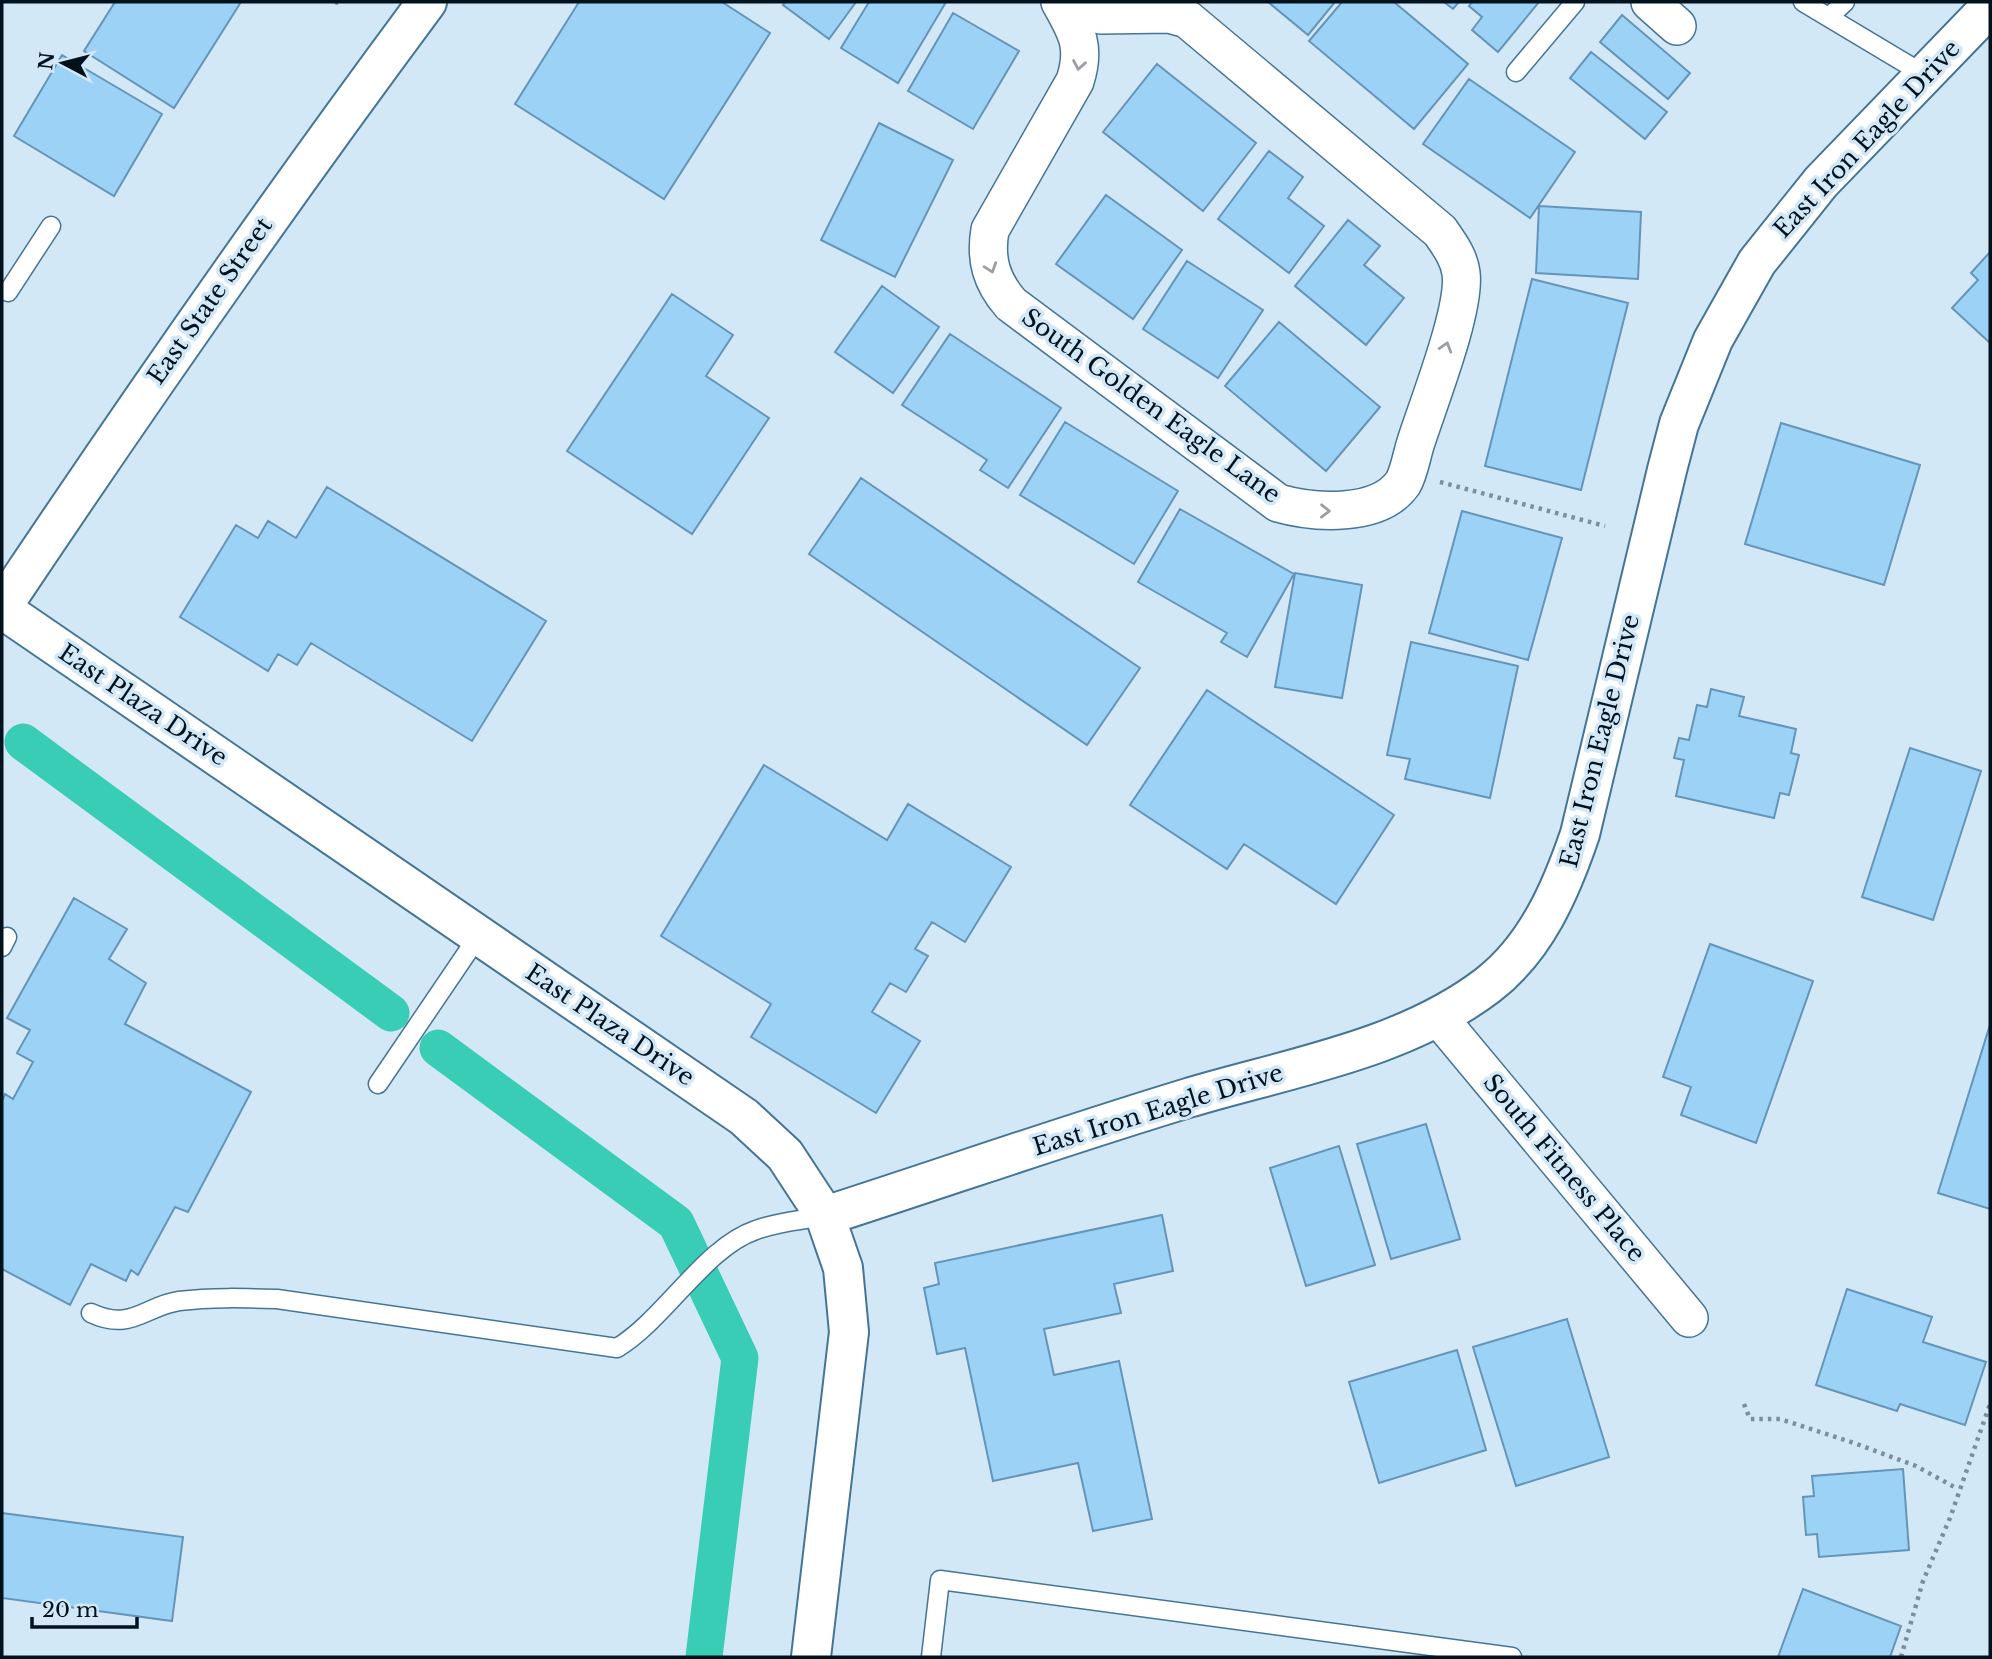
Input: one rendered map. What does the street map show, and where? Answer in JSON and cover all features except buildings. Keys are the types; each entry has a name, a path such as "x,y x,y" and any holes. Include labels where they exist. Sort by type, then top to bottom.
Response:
{"street":[{"name":"East State Street","path":"2,608 167,361 304,168 427,2"},
{"name":"South Golden Eagle Lane","path":"1062,2 1101,15 1169,13 1186,19 1440,231 1454,251 1461,273 1461,296 1403,483 1383,499 1332,512 1302,510 1278,503 1011,304 999,290 986,254 990,230 1075,81 1082,60 1078,36 1062,2"},
{"path":"1650,2 1677,26"},
{"name":"East Iron Eagle Drive","path":"825,1216 1185,1099 1388,1040 1439,1018 1490,984 1530,941 1561,890 1580,834 1679,424 1713,340 1757,262 1787,222 1990,7"},
{"name":"East Plaza Drive","path":"2,608 744,1117 785,1155 825,1216 843,1268 849,1332 811,1657"},
{"name":"South Fitness Place","path":"1439,1018 1689,1318"}],"lane":[{"path":"1516,72 1575,2"},
{"path":"1803,2 1925,75"},
{"path":"1829,17 1845,2"},
{"path":"8,292 51,226"},
{"path":"378,1084 479,935"},
{"path":"91,1313 106,1320 140,1317 175,1301 232,1297 277,1299 617,1348 637,1336 725,1247 755,1230 825,1216"},
{"path":"931,1657 940,1580 1477,1655 1512,1657"}],"path":[{"path":"335,2 342,4"},
{"path":"1406,473 1605,526"},
{"path":"1744,1404 1750,1419 1780,1419 1854,1443 1916,1466 1958,1489"},
{"path":"1901,1657 1923,1581 1950,1518 1990,1404"}],"waterway":[{"path":"23,742 391,1013"},
{"path":"438,1048 676,1223 740,1358 704,1657"}]}
